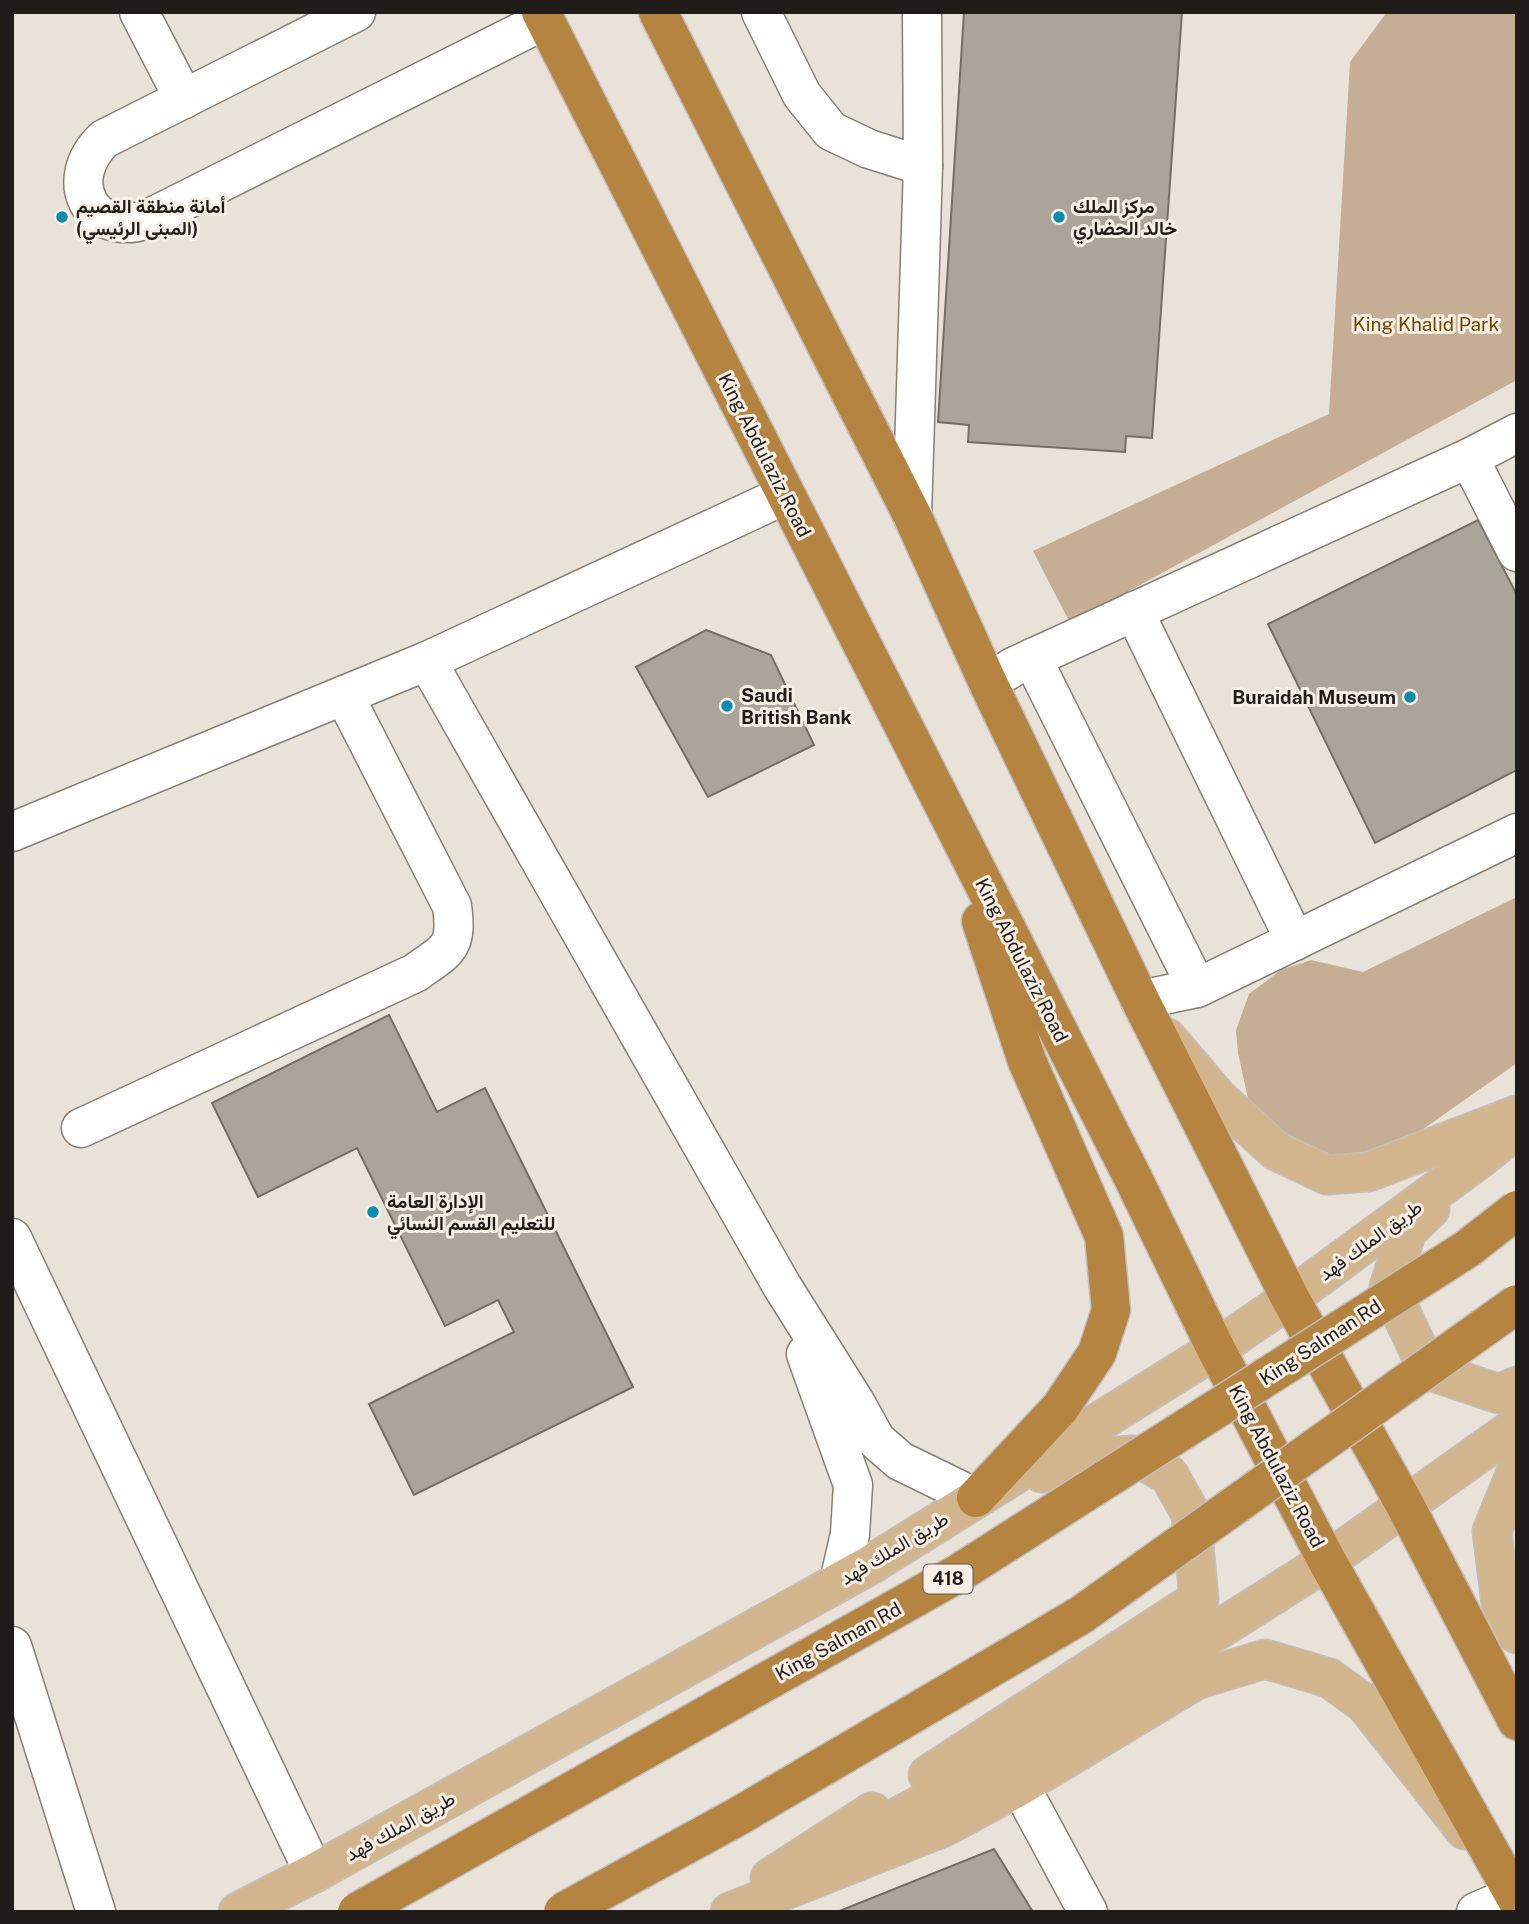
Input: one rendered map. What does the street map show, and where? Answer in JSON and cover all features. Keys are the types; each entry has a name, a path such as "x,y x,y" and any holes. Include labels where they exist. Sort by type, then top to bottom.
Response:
{"highway":[{"path":"658,12 912,515 988,682 1144,1008 1290,1298 1405,1505 1517,1721"},
{"name":"King Abdulaziz Road","path":"543,16 1133,1178 1216,1349 1327,1561 1516,1898"},
{"path":"942,803 1027,1061 1104,1236 1111,1310 1097,1353 1060,1408 976,1498"},
{"name":"King Salman Rd","path":"357,1912 959,1573 1467,1249 1517,1210"},
{"path":"563,1912 737,1817 1080,1615 1517,1304"}],"main road":[{"path":"1144,1008 1217,1097 1276,1151 1327,1175 1368,1172 1517,1115"},
{"name":"طريق الملك فهد","path":"238,1912 314,1873 839,1582 1216,1349 1290,1298 1517,1129"},
{"path":"1478,1160 1407,1231 1389,1287 1428,1370 1499,1394 1517,1386"},
{"path":"720,1912 1060,1730 1327,1561 1517,1426"},
{"path":"720,1912 1199,1599 1191,1514 1169,1475 1133,1455 1080,1459 976,1498"},
{"path":"1517,1470 1492,1531 1501,1604 1517,1634"},
{"path":"730,1912 944,1827 1020,1786 1196,1680 1265,1659 1329,1678 1365,1704 1516,1898"}],"street":[{"path":"139,12 184,99"},
{"path":"356,12 104,139 92,150 85,163 82,178 92,207 102,218 117,223 134,224 148,219 543,16"},
{"path":"761,12 802,95 831,131 869,149 923,166"},
{"path":"912,515 923,166 922,12"},
{"path":"988,682 1032,658 1469,458 1517,433"},
{"path":"1469,458 1517,552"},
{"path":"12,832 427,661 785,495"},
{"path":"1134,611 1295,941"},
{"path":"1032,658 1197,988"},
{"path":"427,661 782,1286 876,1440 900,1461 976,1498"},
{"path":"81,1128 415,973 447,950 455,930 452,906 344,695"},
{"path":"1144,1008 1197,988 1517,833"},
{"path":"12,1238 314,1873"},
{"path":"782,1286 853,1485 850,1534 839,1582"},
{"path":"12,1646 96,1912"},
{"path":"1020,1786 1088,1912"},
{"path":"1476,1912 1516,1898"}],"green space":[{"name":"King Khalid Park","path":"1387,12 1517,12 1517,380 1070,623 1033,551 1329,414 1350,62"},
{"path":"1517,897 1517,1063 1378,1161 1326,1163 1259,1127 1248,1099 1236,1030 1249,994 1281,970 1311,960 1363,972"}],"building":[{"name":"مركز الملك خالد الحضاري","path":"964,12 1182,12 1152,438 1126,436 1125,452 968,442 969,425 938,422"},
{"name":"Buraidah Museum","path":"1478,520 1517,595 1517,770 1375,843 1268,624"},
{"name":"Saudi British Bank","path":"706,630 771,655 814,745 708,797 636,667"},
{"path":"389,1015 437,1112 485,1088 633,1387 414,1495 369,1404 514,1332 498,1300 445,1326 357,1148 258,1197 212,1103"},
{"path":"994,1849 1033,1912 837,1912"}],"place":[{"name":"أمانة منطقة القصيم (المبنى الرئيسي)","path":"62,217"},
{"name":"مركز الملك خالد الحضاري","path":"1059,217"},
{"name":"Buraidah Museum","path":"1410,697"},
{"name":"Saudi British Bank","path":"727,706"},
{"name":"الإدارة العامة للتعليم القسم النسائي","path":"373,1212"}]}
